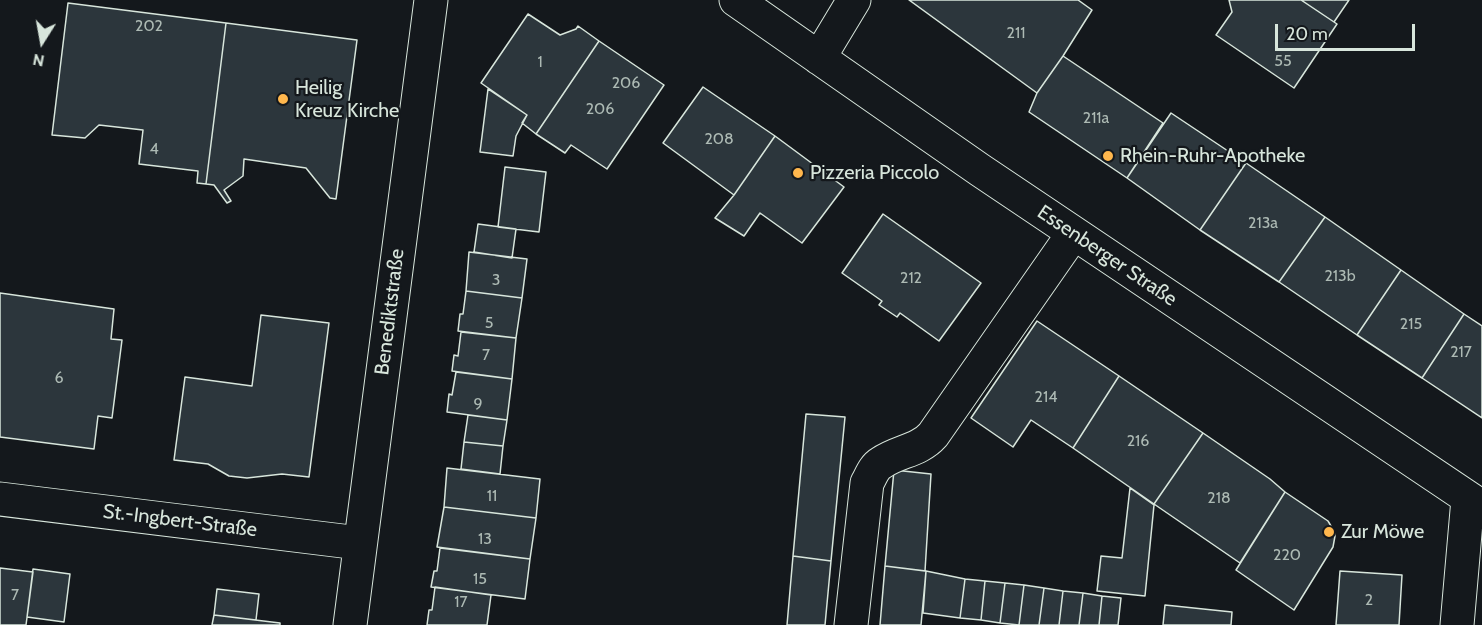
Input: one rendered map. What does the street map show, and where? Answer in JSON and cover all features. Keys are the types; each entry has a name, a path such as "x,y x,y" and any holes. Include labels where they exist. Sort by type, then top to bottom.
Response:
{"street":[{"name":"Benediktstraße","path":"350,625 431,0"},
{"name":"Essenberger Straße","path":"736,0 1073,234 1475,503"},
{"path":"819,58 854,0"},
{"path":"851,625 867,483 873,471 881,462 927,443 1073,234"},
{"name":"St.-Ingbert-Straße","path":"0,499 359,543"},
{"path":"1457,625 1475,503"}],"building":[{"path":"909,0 1078,0 1092,10 1037,93"},
{"path":"1229,0 1301,0 1337,24 1294,88 1216,35 1232,12"},
{"path":"1301,0 1349,0 1334,22"},
{"path":"68,3 226,23 206,184 197,183 198,171 139,164 143,130 99,125 85,138 52,135"},
{"path":"528,14 560,35 578,26 599,41 536,134 522,123 527,115 481,83"},
{"name":"Heilig Kreuz Kirche","path":"226,23 357,40 336,199 330,198 306,168 244,159 243,176 224,190 231,201 227,203 214,185 206,184"},
{"path":"599,41 664,85 607,169 571,145 565,153 536,134"},
{"path":"1063,56 1163,123 1127,178 1029,112 1037,93"},
{"path":"703,87 775,136 734,195 663,143"},
{"path":"488,89 527,115 516,136 513,156 480,152"},
{"path":"1171,113 1246,163 1200,230 1127,178"},
{"path":"775,136 844,187 802,243 760,213 744,236 715,218"},
{"path":"1246,163 1325,217 1279,282 1200,230"},
{"path":"505,167 546,172 539,232 498,227"},
{"path":"883,214 981,283 939,341 900,313 897,317 879,305 882,301 842,273"},
{"path":"1325,217 1401,270 1357,335 1279,282"},
{"path":"478,224 516,229 512,258 474,252"},
{"path":"469,252 527,259 522,298 466,291"},
{"path":"1401,270 1464,314 1422,378 1357,335"},
{"path":"466,291 522,298 516,338 458,331"},
{"path":"0,293 114,309 111,339 122,340 112,418 98,416 94,449 0,437"},
{"path":"1464,314 1482,326 1482,418 1422,378"},
{"path":"261,315 329,323 309,477 282,474 247,478 229,476 208,464 174,460 185,377 252,386"},
{"path":"1037,321 1119,376 1073,448 1031,420 1013,447 971,418"},
{"path":"461,332 516,338 512,379 452,371 454,355 458,356"},
{"path":"456,372 512,379 507,420 447,412 449,394 452,395"},
{"path":"1119,376 1203,433 1154,504 1073,448"},
{"path":"806,414 845,417 831,561 793,556"},
{"path":"468,415 507,420 503,446 464,442"},
{"path":"1203,433 1285,492 1240,563 1154,504"},
{"path":"464,442 503,446 500,474 461,469"},
{"path":"447,468 540,479 536,518 444,507"},
{"path":"894,470 931,474 925,571 885,566"},
{"path":"1130,488 1154,505 1145,596 1097,591 1101,556 1122,558"},
{"path":"1285,492 1328,521 1335,536 1333,547 1294,610 1236,570"},
{"path":"444,507 536,518 530,559 437,547"},
{"path":"440,548 530,559 525,599 431,587 434,571 437,571"},
{"path":"793,556 831,561 825,625 787,625"},
{"path":"885,566 926,571 921,625 880,625"},
{"path":"0,568 33,572 26,625 0,625"},
{"path":"33,569 70,574 64,622 27,617"},
{"path":"926,571 965,579 960,618 923,613"},
{"path":"1340,571 1402,575 1399,625 1336,625"},
{"path":"965,579 985,581 981,620 960,618"},
{"path":"985,581 1005,583 1000,623 981,620"},
{"path":"1005,583 1024,585 1019,625 1000,623"},
{"path":"1024,585 1044,588 1039,625 1019,625"},
{"path":"435,587 491,595 487,625 427,625 429,610 432,610"},
{"path":"1044,588 1063,591 1059,625 1039,625"},
{"path":"217,589 259,594 256,620 214,615"},
{"path":"1063,591 1083,593 1079,625 1059,625"},
{"path":"1083,593 1102,596 1099,625 1079,625"},
{"path":"1102,596 1121,598 1118,625 1099,625"},
{"path":"1165,605 1232,612 1231,625 1163,625"},
{"path":"214,615 280,623 280,625 212,625"}],"place":[{"name":"Heilig Kreuz Kirche","path":"283,99"},
{"name":"Rhein-Ruhr-Apotheke","path":"1108,156"},
{"name":"Pizzeria Piccolo","path":"798,173"},
{"name":"Zur Möwe","path":"1329,532"}]}
